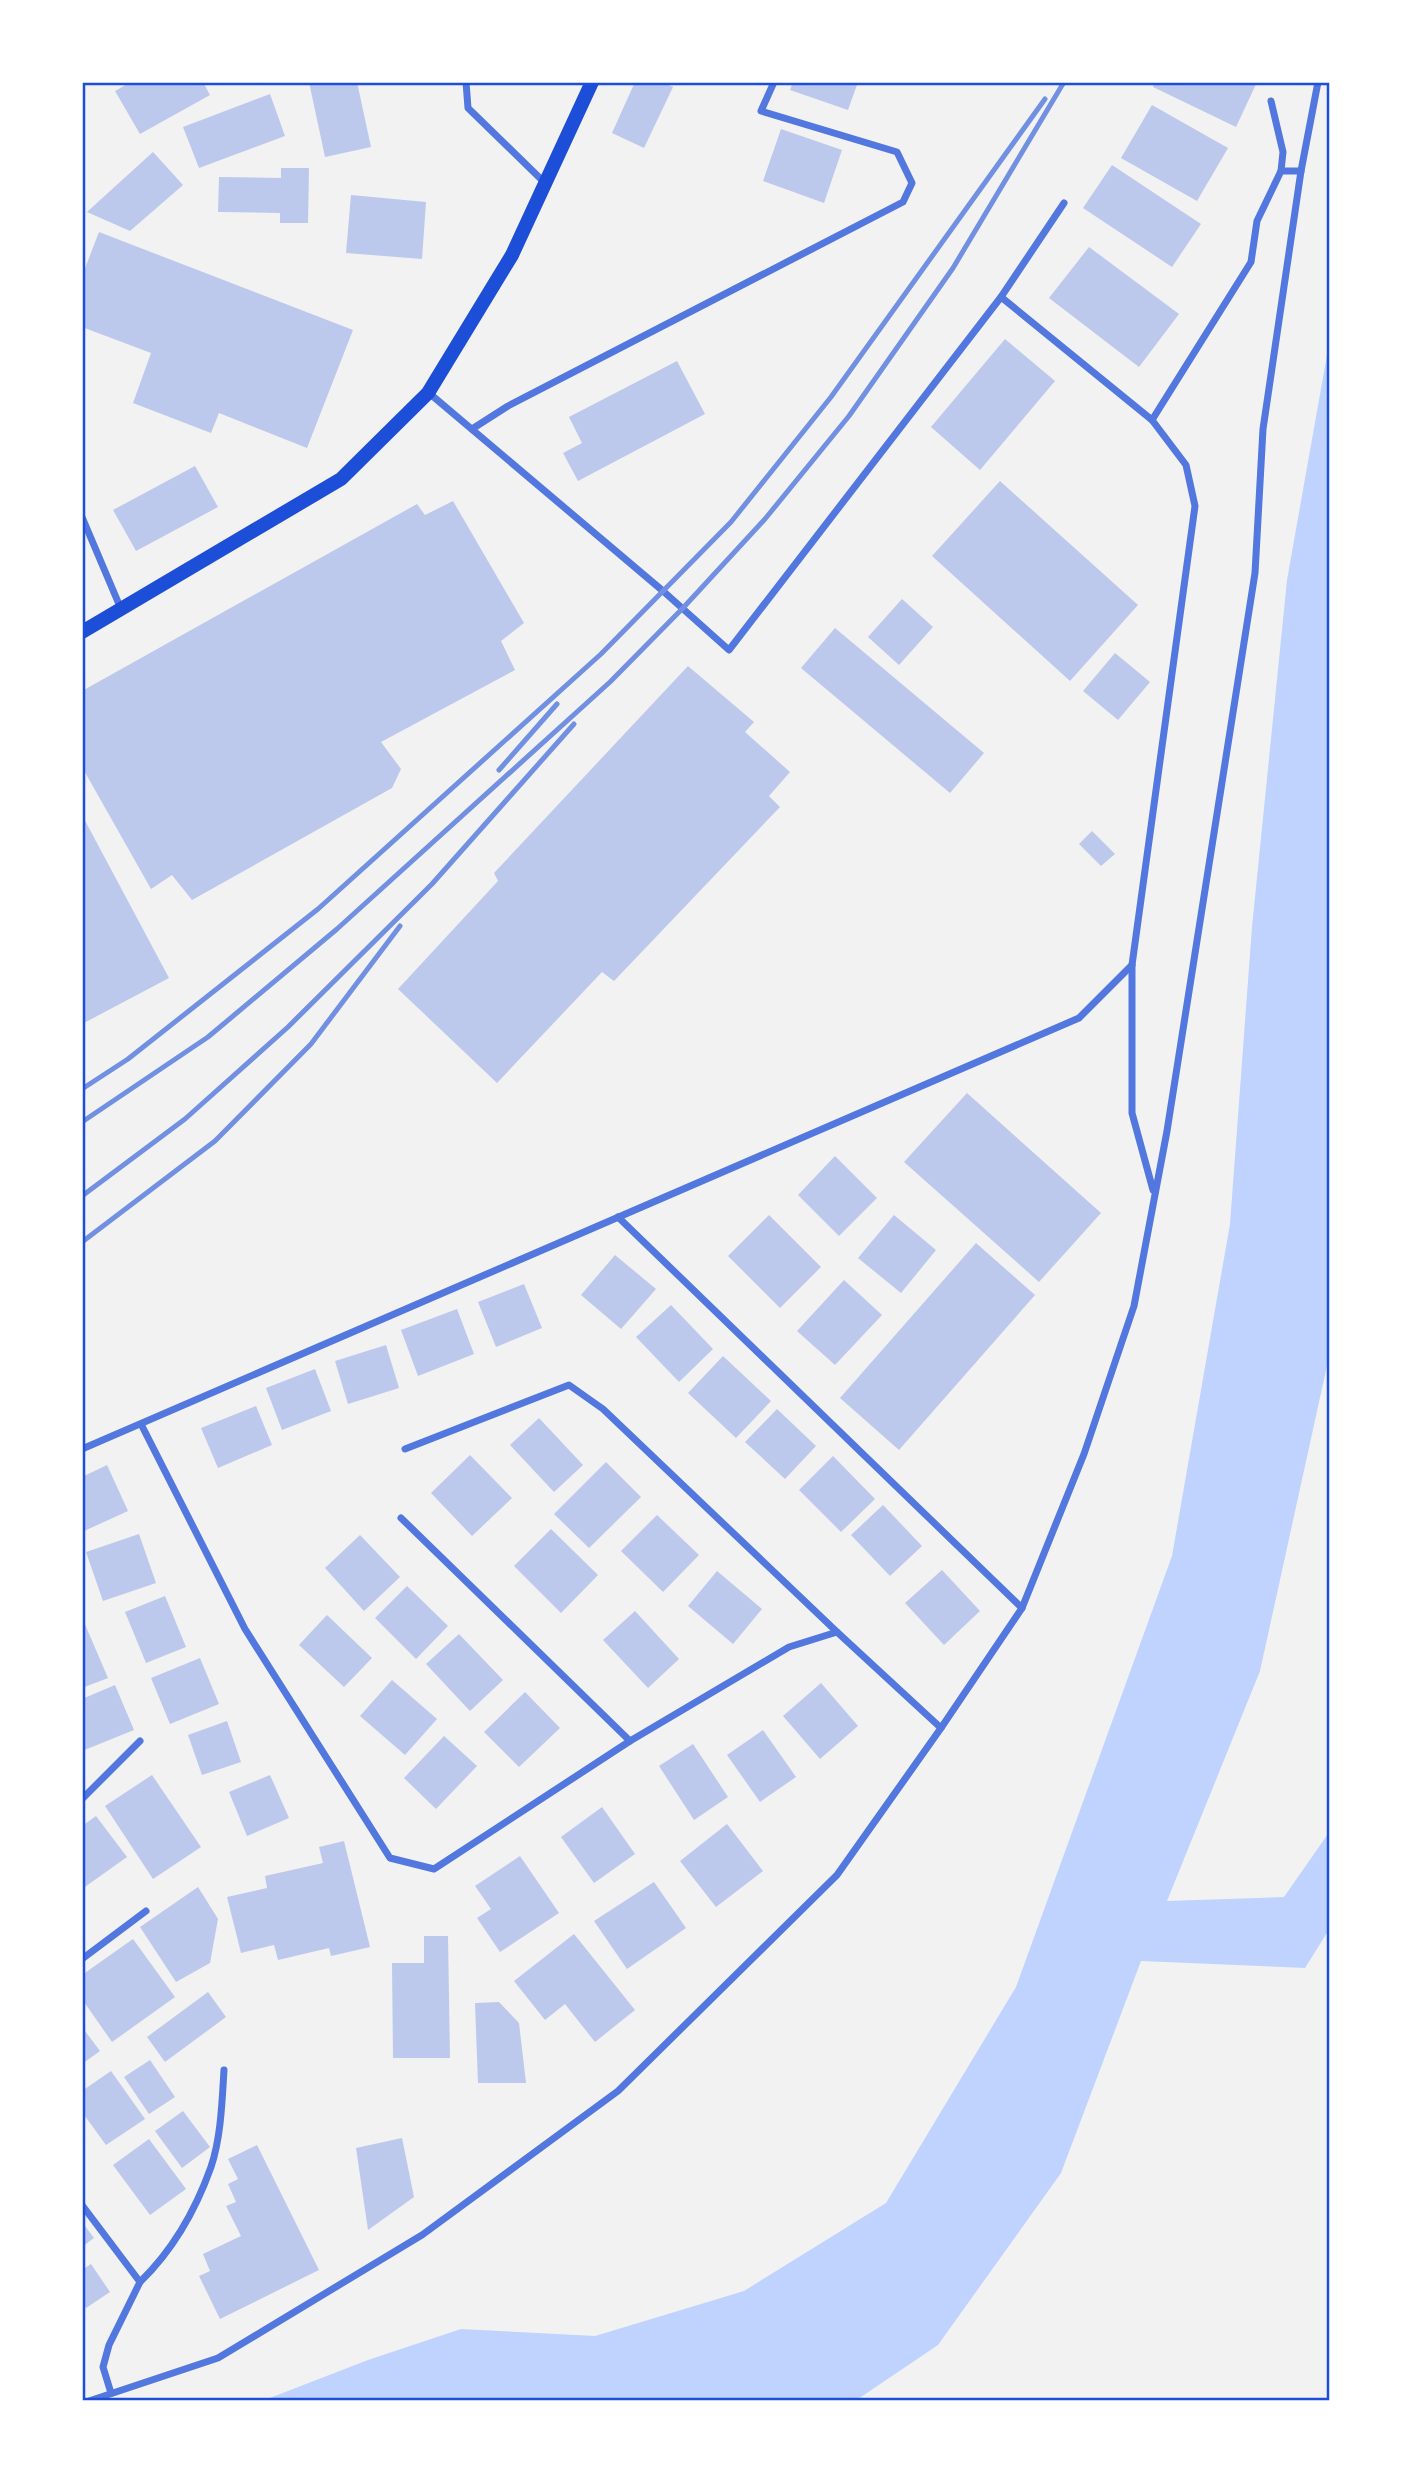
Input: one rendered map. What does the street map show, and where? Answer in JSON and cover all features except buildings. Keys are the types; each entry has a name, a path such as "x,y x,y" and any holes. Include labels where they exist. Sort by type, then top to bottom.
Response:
{"main road":[{"path":"82,632 341,479 428,393 512,255 592,82"}],"street":[{"path":"466,82 468,108 546,184"},
{"path":"472,429 508,406 903,202 912,183 897,152 761,111 774,82"},
{"path":"89,2401 218,2358 422,2235 618,2091 837,1874 942,1728 1022,1608 1084,1454 1134,1306 1167,1131 1255,573 1263,429 1301,171 1318,82"},
{"path":"1152,420 1251,262 1257,221 1281,171 1283,152 1271,101"},
{"path":"1281,171 1301,171"},
{"path":"428,393 729,650 1001,297 1064,203"},
{"path":"1001,297 1152,420 1186,465 1195,506 1132,965 1132,1113 1154,1194"},
{"path":"82,517 122,609"},
{"path":"82,1448 1079,1018 1132,965"},
{"path":"618,1217 1022,1608"},
{"path":"405,1449 569,1385 603,1409 942,1728"},
{"path":"141,1424 245,1629 390,1858 434,1869 630,1741 789,1647 837,1632"},
{"path":"401,1518 630,1741"},
{"path":"82,1799 140,1741"},
{"path":"82,1959 146,1911"},
{"path":"111,2393 103,2367 109,2345 140,2282 159,2263 189,2216 211,2165 222,2110 224,2070"},
{"path":"82,2205 140,2282"}],"water":[{"path":"1330,338 1330,1352 1260,1671 1167,1901 1284,1897 1330,1831 1330,1928 1305,1968 1141,1961 1061,2173 938,2345 855,2401 262,2401 368,2360 461,2329 595,2336 744,2291 886,2203 1016,1987 1172,1556 1230,1224 1252,927 1287,580"}],"railway":[{"path":"82,1122 208,1037 337,929 610,682 683,608 765,519 849,416 953,268 1064,82"},
{"path":"82,1089 128,1059 318,909 601,654 731,522 831,397 1045,99"},
{"path":"499,770 557,704"},
{"path":"82,1196 185,1119 288,1027 432,884 574,724"},
{"path":"82,1242 215,1141 311,1044 400,926"}]}
